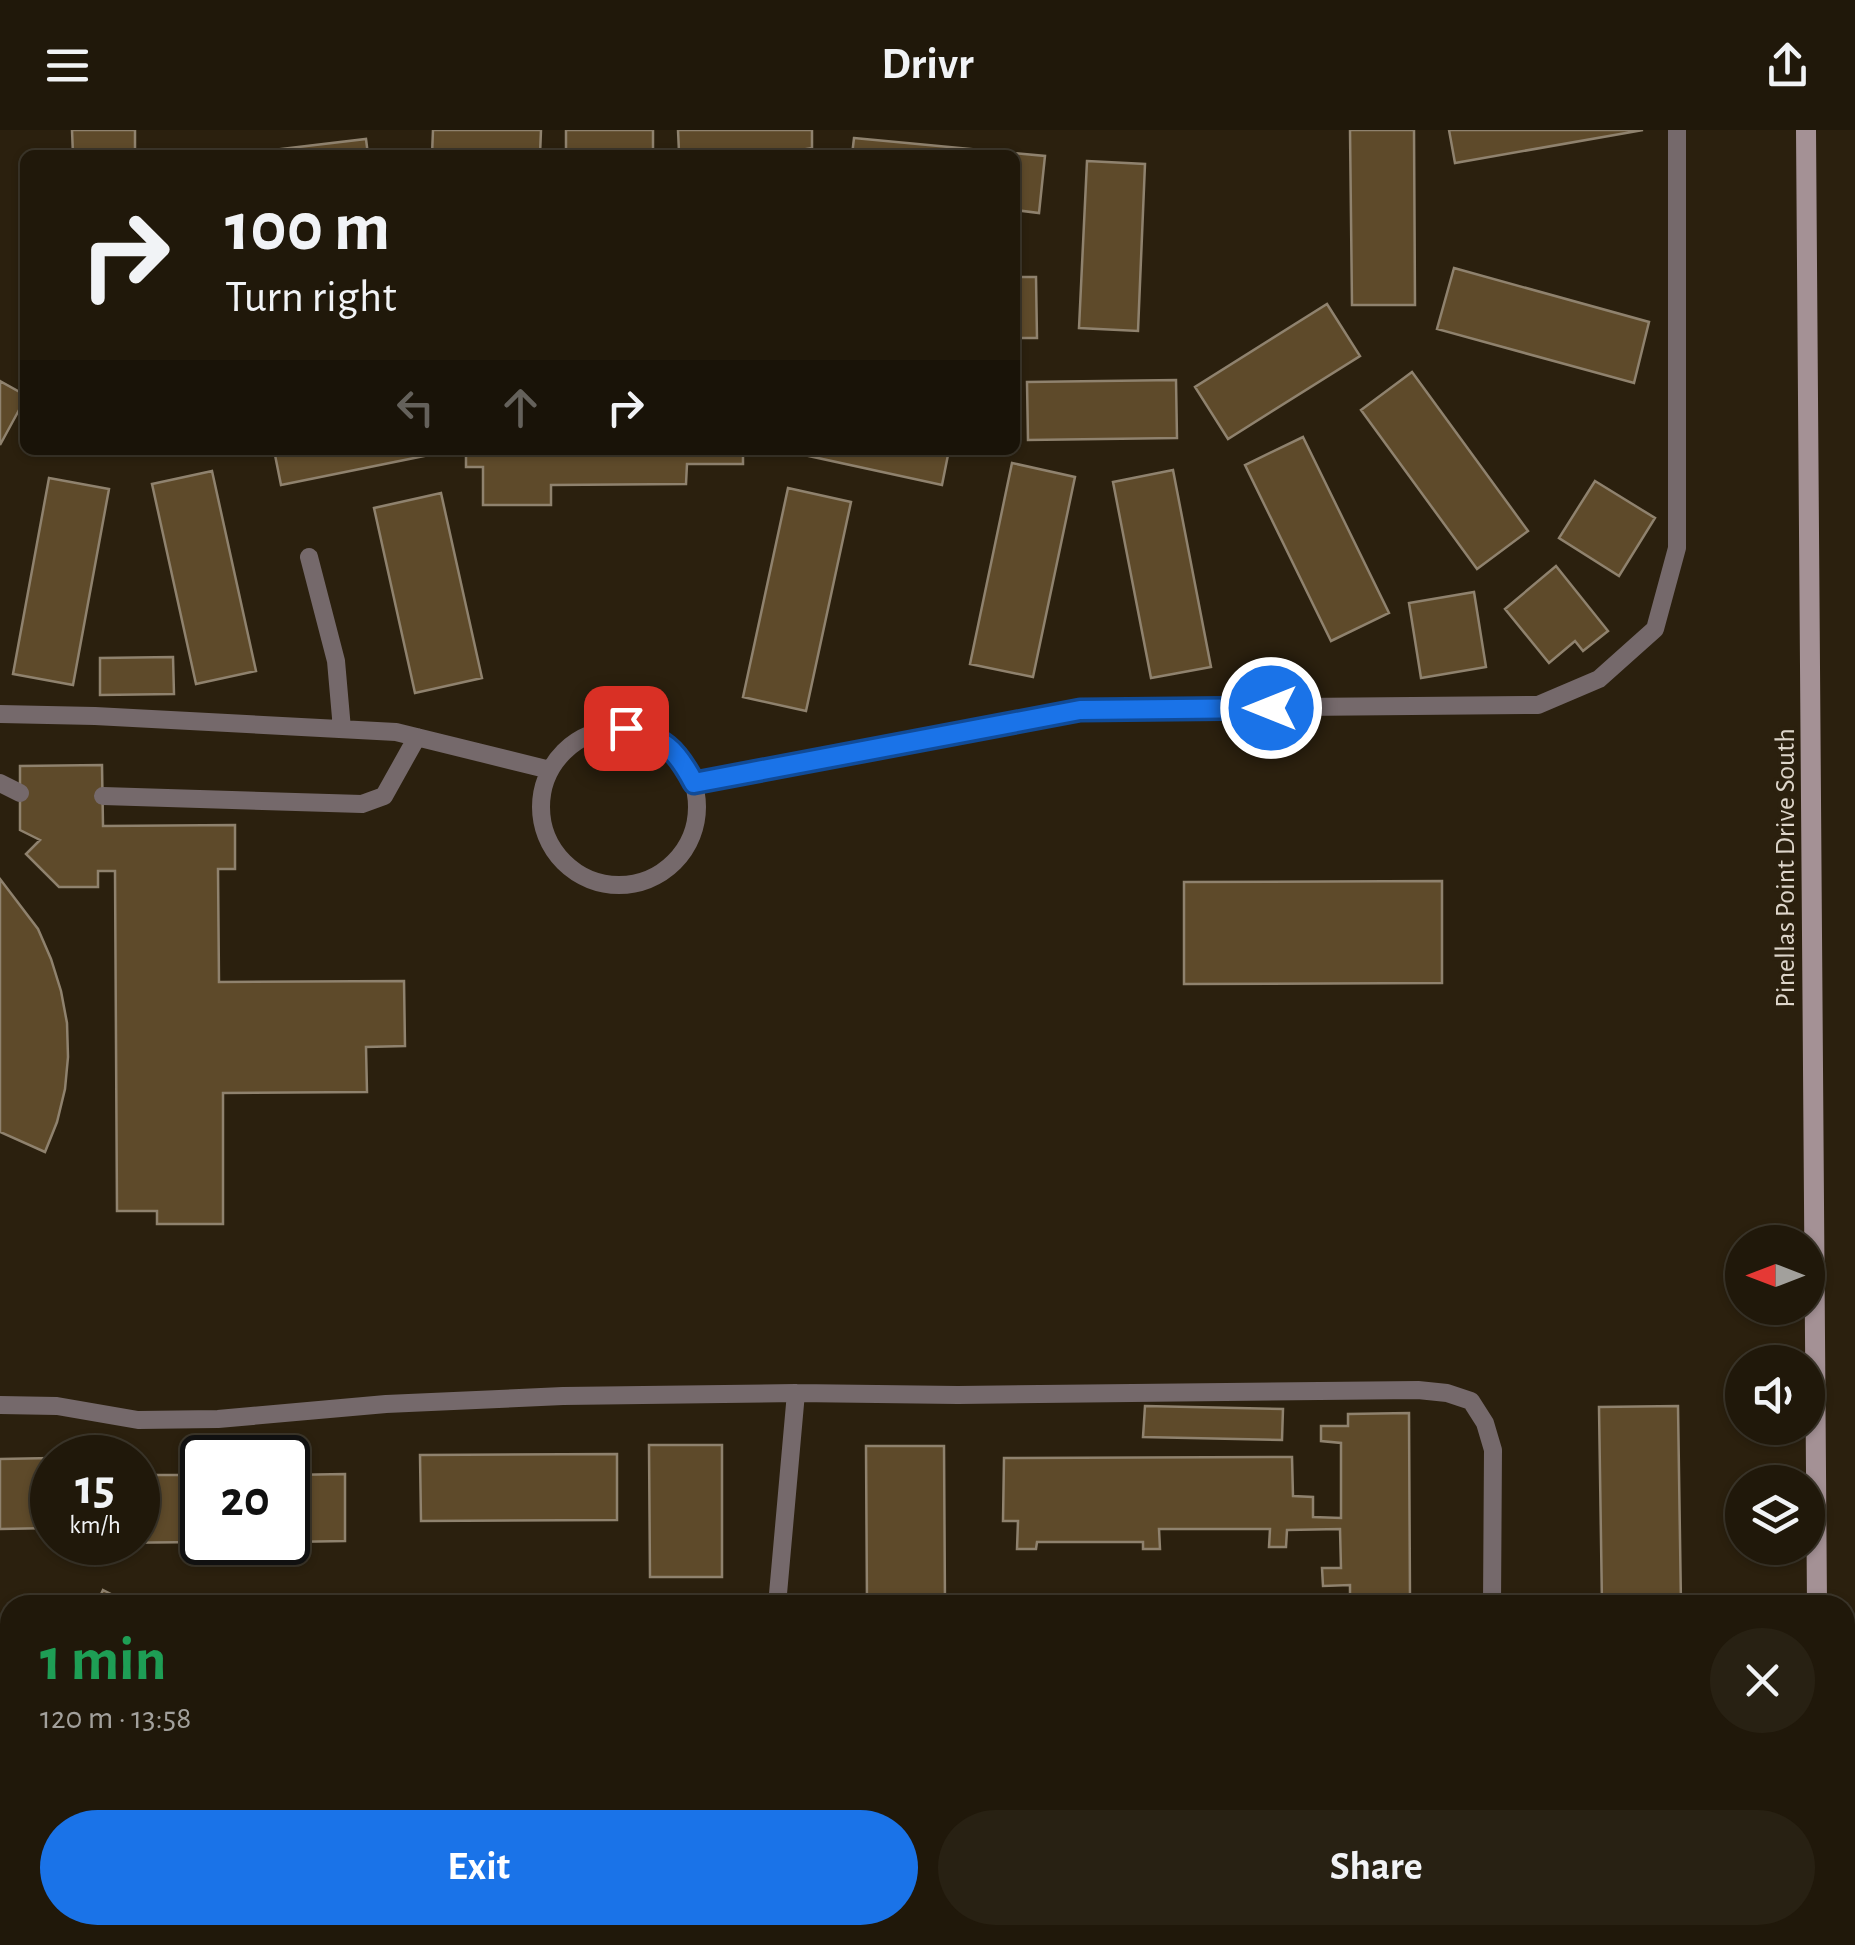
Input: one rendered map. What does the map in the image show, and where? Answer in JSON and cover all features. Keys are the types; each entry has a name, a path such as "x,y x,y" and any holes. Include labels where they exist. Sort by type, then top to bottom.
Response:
{"street":[{"name":"Pinellas Point Drive South","path":"1806,130 1817,1595"}],"lane":[{"path":"694,783 1080,710 1538,705 1599,679 1655,629 1677,548 1677,130"},
{"path":"309,557 336,661 342,729"},
{"path":"0,714 396,732 550,770"},
{"path":"626,728 656,737 680,756 694,783 697,814 689,843 669,867 642,882 612,886 582,876 558,857 544,830 541,799 550,770 569,746 596,731 626,728"},
{"path":"103,796 362,804 384,796 417,737"},
{"path":"0,783 20,793"},
{"path":"0,1405 57,1406 138,1420 564,1396 1418,1390 1447,1393 1471,1401 1485,1423 1493,1450 1492,1595"},
{"path":"778,1595 796,1393"}],"building":[{"path":"72,130 135,130 135,150 73,150"},
{"path":"433,130 541,130 540,150 432,150"},
{"path":"566,130 653,130 653,150 566,150"},
{"path":"678,130 812,130 812,148 801,150 679,150"},
{"path":"1350,130 1414,130 1415,305 1352,305"},
{"path":"1449,130 1643,130 1455,163"},
{"path":"854,138 981,150 853,150"},
{"path":"366,139 367,150 272,150"},
{"path":"1020,154 1045,156 1039,213 1020,211"},
{"path":"1087,161 1145,164 1138,331 1079,328"},
{"path":"1454,268 1649,322 1634,383 1437,329"},
{"path":"1020,277 1036,277 1037,338 1020,338"},
{"path":"1327,304 1360,356 1228,439 1195,387"},
{"path":"1412,372 1528,531 1477,569 1361,410"},
{"path":"1176,380 1177,438 1028,440 1027,382"},
{"path":"0,381 20,392 20,408 0,445"},
{"path":"1303,437 1389,613 1331,641 1245,465"},
{"path":"275,455 429,455 281,485"},
{"path":"466,455 743,455 743,464 687,464 686,484 551,485 551,505 483,505 483,467 466,467"},
{"path":"804,455 948,455 942,485"},
{"path":"1012,463 1075,477 1033,677 970,664"},
{"path":"1173,470 1211,667 1151,678 1113,482"},
{"path":"212,471 256,671 196,684 152,484"},
{"path":"49,478 109,489 73,685 13,674"},
{"path":"1595,481 1655,518 1619,576 1559,538"},
{"path":"788,488 851,502 806,711 743,697"},
{"path":"441,493 482,678 415,693 374,508"},
{"path":"1556,566 1608,631 1583,651 1575,641 1549,663 1505,609"},
{"path":"1474,592 1486,667 1421,678 1409,603"},
{"path":"173,657 174,694 100,695 100,658"},
{"path":"102,765 103,826 235,825 235,869 218,869 219,982 404,981 405,1046 366,1047 367,1092 223,1093 223,1224 157,1224 157,1211 117,1211 115,871 98,871 98,887 59,887 26,854 40,840 20,830 20,766"},
{"path":"0,879 38,929 61,991 67,1023 65,1089 45,1152 0,1132"},
{"path":"1442,881 1442,983 1184,984 1184,882"},
{"path":"1145,1406 1283,1409 1282,1440 1143,1437"},
{"path":"1678,1406 1681,1595 1602,1595 1599,1407"},
{"path":"1409,1413 1410,1595 1350,1595 1350,1585 1323,1586 1322,1568 1341,1568 1340,1529 1287,1530 1286,1547 1269,1547 1270,1529 1159,1529 1160,1549 1143,1549 1143,1542 1037,1542 1036,1549 1017,1549 1018,1521 1003,1521 1004,1458 1292,1457 1293,1496 1313,1497 1313,1517 1341,1518 1341,1443 1321,1441 1321,1426 1348,1426 1348,1414"},
{"path":"649,1445 722,1445 722,1577 650,1577"},
{"path":"866,1446 944,1446 945,1595 867,1595"},
{"path":"617,1454 617,1520 421,1521 420,1455"},
{"path":"30,1458 30,1528 0,1529 0,1459"},
{"path":"345,1474 345,1541 310,1542 310,1475"},
{"path":"160,1475 180,1475 180,1542 160,1542"}],"route":[{"path":"626,728 656,737 680,756 694,783 1080,710 1271,708"}]}
